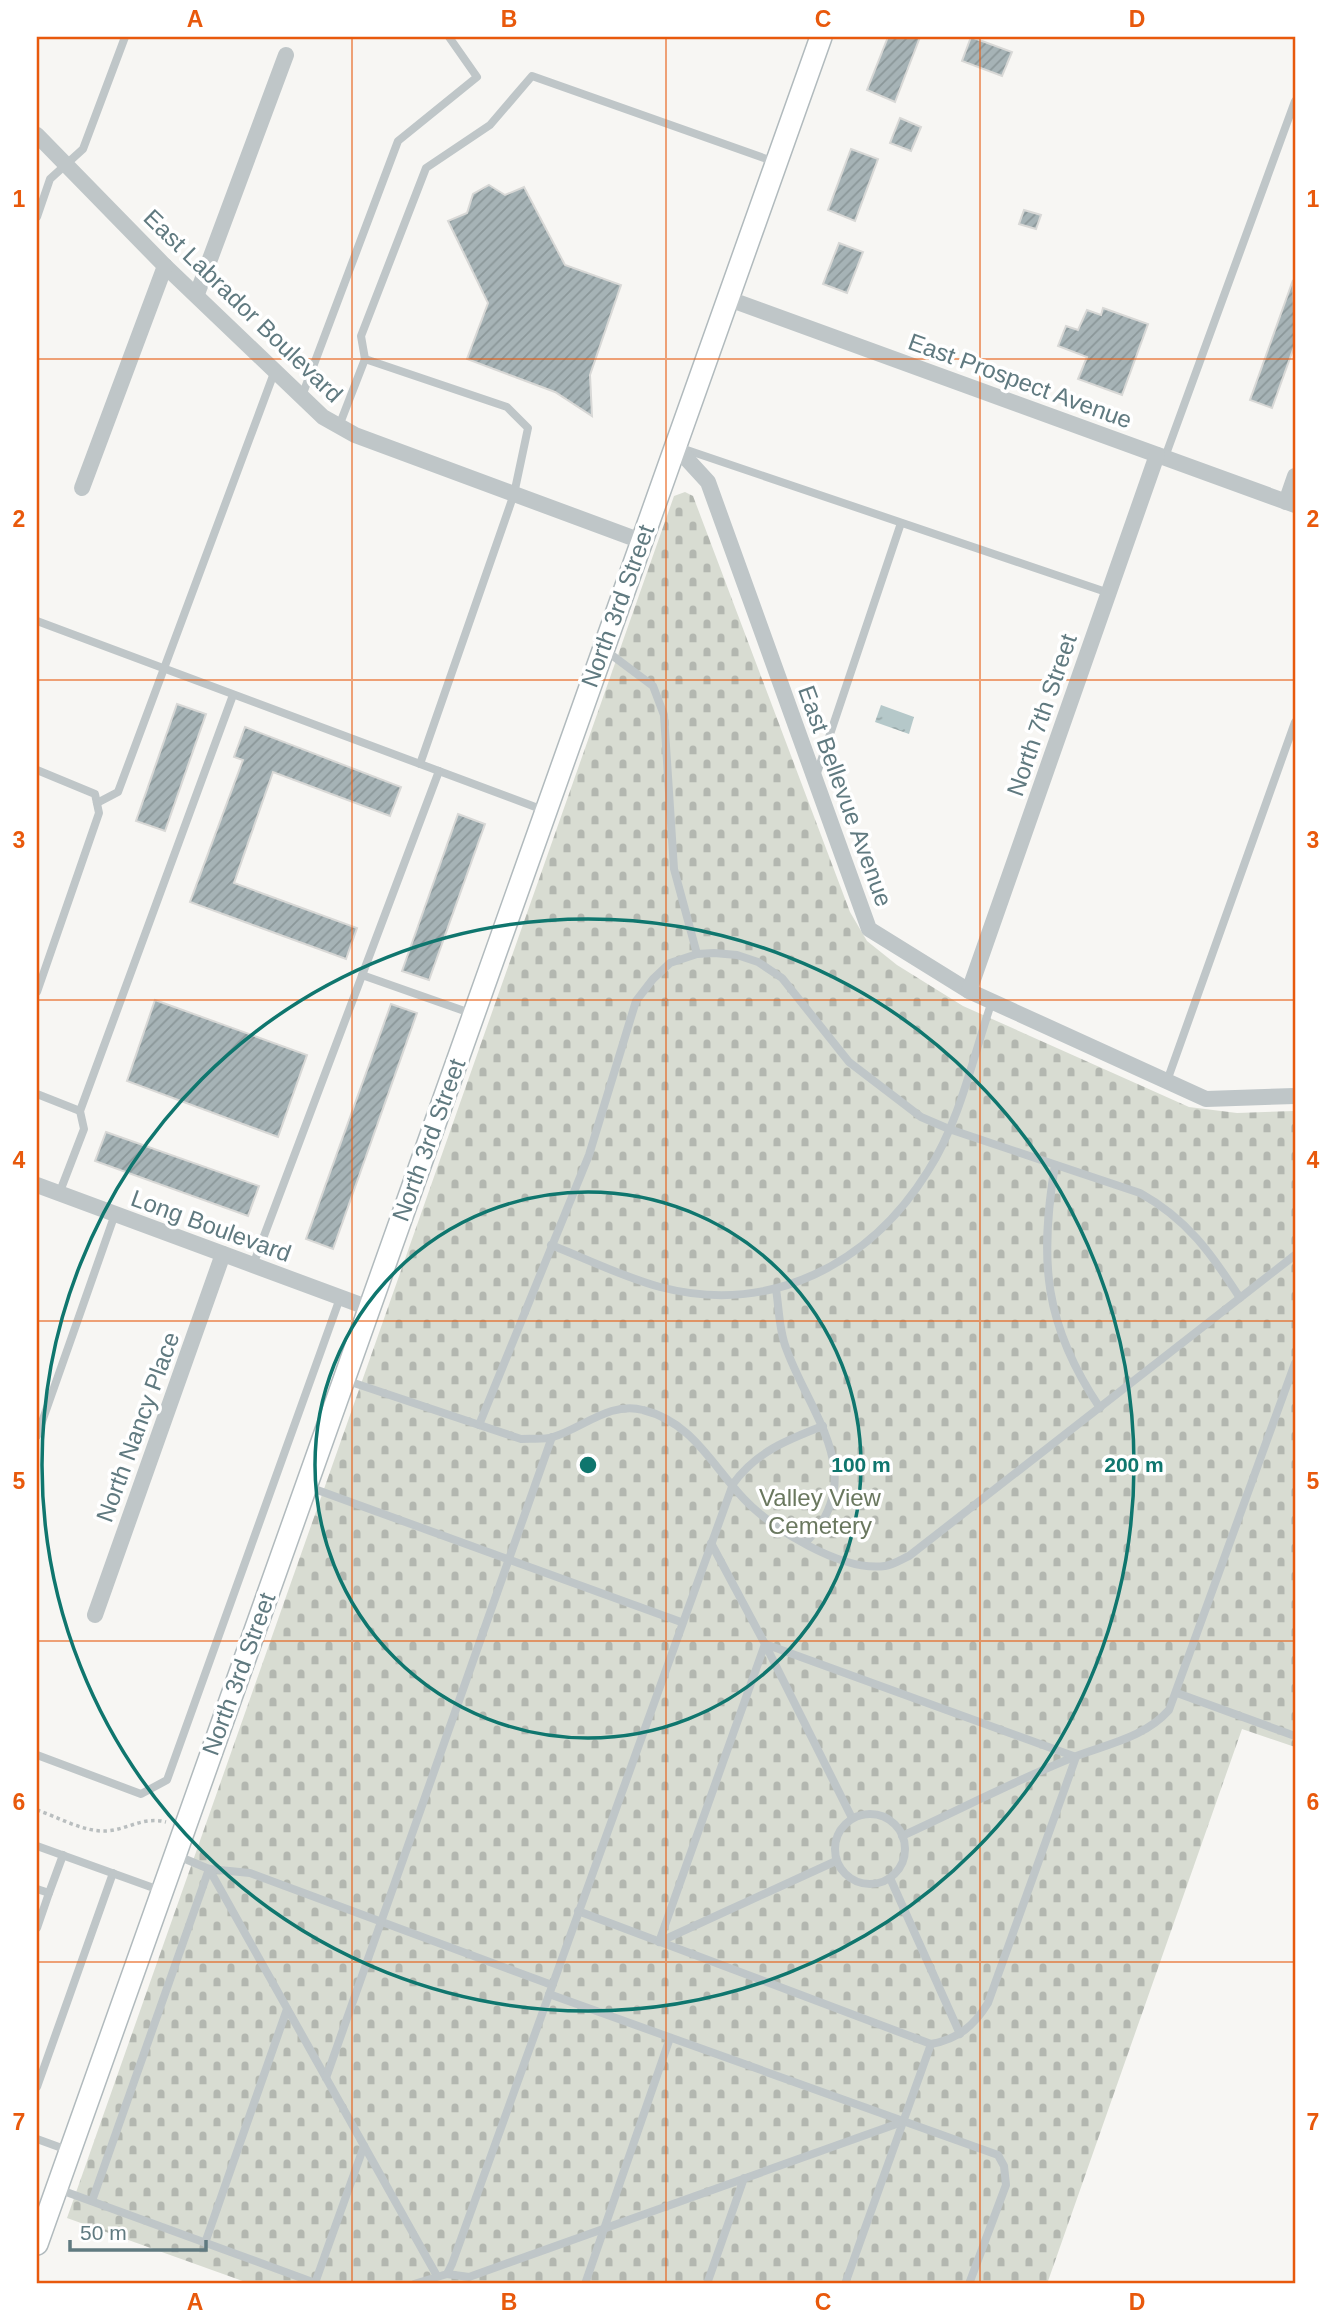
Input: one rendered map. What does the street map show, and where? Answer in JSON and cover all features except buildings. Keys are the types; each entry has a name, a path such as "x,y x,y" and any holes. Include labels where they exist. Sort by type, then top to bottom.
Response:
{"main road":[{"name":"North 3rd Street","path":"37,2244 821,37"}],"street":[{"path":"197,295 286,55"},
{"name":"East Labrador Boulevard","path":"37,135 164,266 197,295 274,373 301,399 339,426 355,435 641,541"},
{"path":"82,488 164,266"},
{"name":"East Prospect Avenue","path":"729,299 1291,503"},
{"name":"East Bellevue Avenue","path":"675,446 708,482 869,929 970,991 1206,1099 1295,1096"},
{"name":"North 7th Street","path":"970,991 1109,593 1161,456"},
{"path":"1291,503 1295,476"},
{"name":"Long Boulevard","path":"37,1185 369,1308"},
{"name":"North Nancy Place","path":"95,1615 223,1254"}],"lane":[{"path":"37,217 50,179 83,149 125,37"},
{"path":"301,399 398,141 477,78 449,37"},
{"path":"339,426 365,359 361,336 426,169 490,125 532,76 777,162"},
{"path":"1161,456 1295,101"},
{"path":"365,359 507,407 528,428 514,494 420,764"},
{"path":"97,803 118,792 274,373"},
{"path":"675,446 1109,593"},
{"path":"815,781 901,523"},
{"path":"37,621 546,811"},
{"path":"603,649 653,686 664,715 674,869 697,954"},
{"path":"59,1194 83,1129 80,1111 233,695"},
{"path":"1167,1082 1295,722"},
{"path":"37,770 94,794 99,813 37,992"},
{"path":"253,1265 439,771"},
{"path":"479,1425 590,1155 636,1001 653,979 670,964 697,954 737,955 758,962 782,978 849,1062 921,1117 949,1129 1140,1193 1168,1209 1197,1237 1241,1298"},
{"path":"362,975 473,1014"},
{"path":"551,1245 660,1287 704,1295 743,1295 776,1289 862,1248 886,1227 929,1170 949,1129 992,1001"},
{"path":"37,1094 80,1111"},
{"path":"1055,1165 1045,1241 1052,1305 1061,1339 1075,1371 1100,1408"},
{"path":"37,1436 115,1214"},
{"path":"344,1380 521,1439 552,1437 609,1411 640,1409 672,1419 743,1498 769,1521 805,1543 857,1564 885,1566 909,1556 1295,1255"},
{"path":"776,1289 785,1345 833,1453 833,1489 823,1525 805,1543"},
{"path":"37,1755 141,1794 167,1780 340,1298"},
{"path":"902,1836 1076,1756 1102,1749 1158,1722 1177,1693 1295,1363"},
{"path":"447,2274 733,1484 746,1466 765,1451 823,1426"},
{"path":"327,2078 379,1922 552,1437"},
{"path":"306,1486 681,1622"},
{"path":"711,1544 765,1644 852,1818"},
{"path":"765,1644 1076,1756"},
{"path":"659,1942 765,1644"},
{"path":"1177,1693 1295,1736"},
{"path":"578,1911 931,2044 960,2034 976,2021 988,2003 1076,1756"},
{"path":"873,1814 884,1816 893,1822 902,1836 905,1851 903,1861 890,1878 880,1883 859,1882 849,1878 836,1861 836,1837 852,1818 873,1814"},
{"path":"37,1846 162,1891"},
{"path":"37,1928 63,1855"},
{"path":"175,1855 209,1869 250,1874 551,1989 670,2038 998,2155 1004,2166 1006,2185 970,2284"},
{"path":"659,1942 836,1861"},
{"path":"209,1869 437,2276"},
{"path":"92,2201 209,1869"},
{"path":"37,2087 113,1873"},
{"path":"890,1878 960,2034"},
{"path":"37,1889 49,1893"},
{"path":"205,2243 287,2009"},
{"path":"585,2284 670,2038"},
{"path":"845,2284 931,2044"},
{"path":"414,2284 447,2274 469,2277 902,2122"},
{"path":"37,2139 70,2151"},
{"path":"57,2188 316,2283 364,2146"},
{"path":"707,2284 744,2178"}],"path":[{"path":"37,1810 90,1829 107,1831 147,1820 170,1824"}],"green space":[{"name":"Valley View Cemetery","path":"685,492 693,496 850,912 867,941 897,965 963,1006 1189,1107 1237,1113 1295,1111 1295,1747 1242,1729 1047,2284 251,2284 67,2218 674,496"}],"water":[{"path":"881,705 914,717 909,734 875,722"}]}
